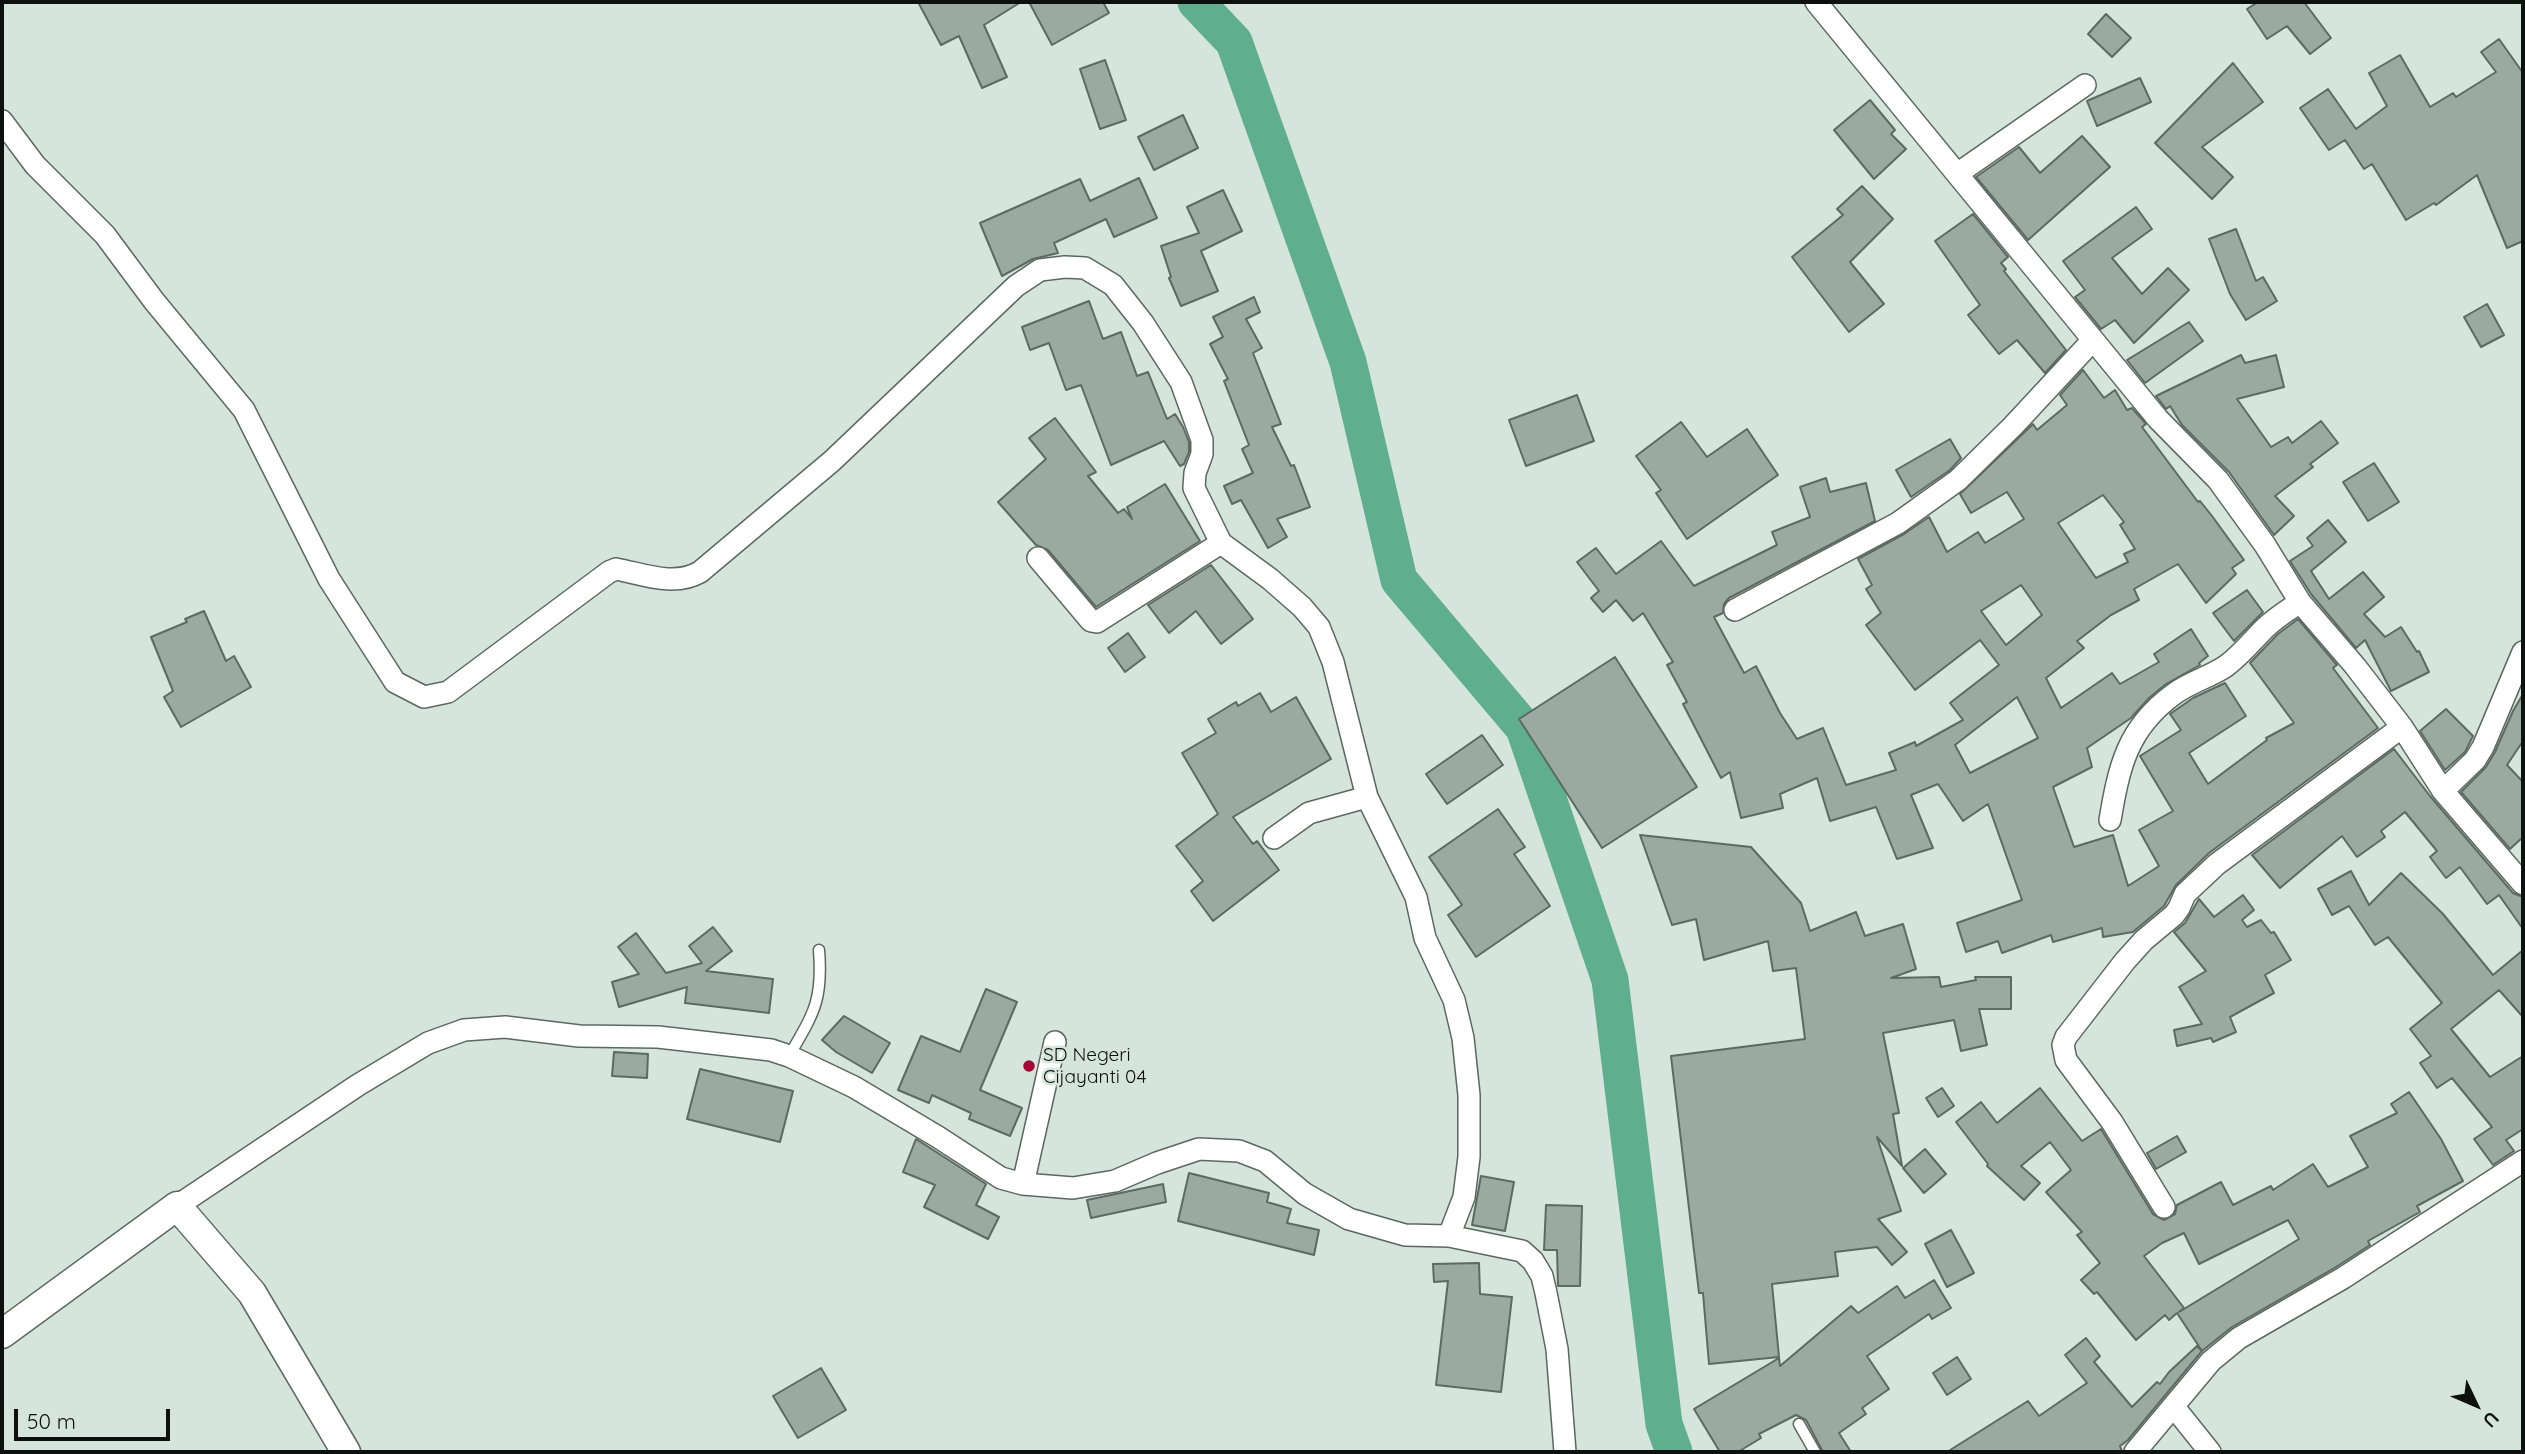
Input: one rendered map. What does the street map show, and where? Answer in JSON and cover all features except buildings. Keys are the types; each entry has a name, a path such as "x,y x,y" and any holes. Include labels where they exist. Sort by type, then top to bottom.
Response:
{"main road":[{"path":"2,1334 177,1206 252,1293 346,1452"}],"street":[{"path":"1816,2 2092,341 2158,419 2218,480 2265,545 2300,602 2355,666 2402,727 2443,791 2523,884"},
{"path":"1956,174 2085,85"},
{"path":"2,121 35,165 105,235 154,301 244,410 329,579 395,682 424,697 448,692 609,572 617,569 677,579 692,577 832,461 1016,286 1040,271 1085,268 1113,285 1143,323 1181,382 1202,440 1202,454 1195,474 1194,488 1221,543 1270,579 1302,607 1318,627 1333,662 1367,797 1416,897 1424,938 1454,1000 1463,1038 1469,1095 1469,1157 1464,1198 1449,1236"},
{"path":"1735,610 1898,523 1947,489 1996,444 2092,341"},
{"path":"1038,558 1091,621 1097,622 1221,543"},
{"path":"2110,820 2120,767 2126,752 2152,714 2176,693 2225,666 2249,647 2267,626 2300,602"},
{"path":"2443,791 2475,760 2483,747 2523,652"},
{"path":"2164,1207 2112,1122 2066,1060 2063,1045 2066,1037 2125,961 2144,940 2174,915 2185,894 2217,864 2402,727"},
{"path":"1275,838 1309,813 1367,797"},
{"path":"177,1206 358,1085 428,1043 464,1030 505,1027 579,1036 658,1037 771,1050 854,1087 976,1160 1001,1178 1023,1184 1073,1188 1115,1181 1199,1149 1239,1152 1265,1161 1305,1194 1349,1219 1405,1235 1449,1236 1522,1251 1533,1261 1542,1276 1557,1349 1564,1452"},
{"path":"1023,1184 1055,1042"},
{"path":"2135,1452 2211,1361 2239,1338 2343,1278 2523,1161"},
{"path":"2174,1407 2210,1452"}],"lane":[{"path":"789,1056 813,1014 821,981 819,950"},
{"path":"1799,1424 1815,1452"}],"waterway":[{"path":"1196,2 1234,42 1348,362 1399,580 1524,728 1610,980 1664,1424 1674,1452"}],"place":[{"name":"SD Negeri Cijayanti 04","path":"1029,1066"}]}
